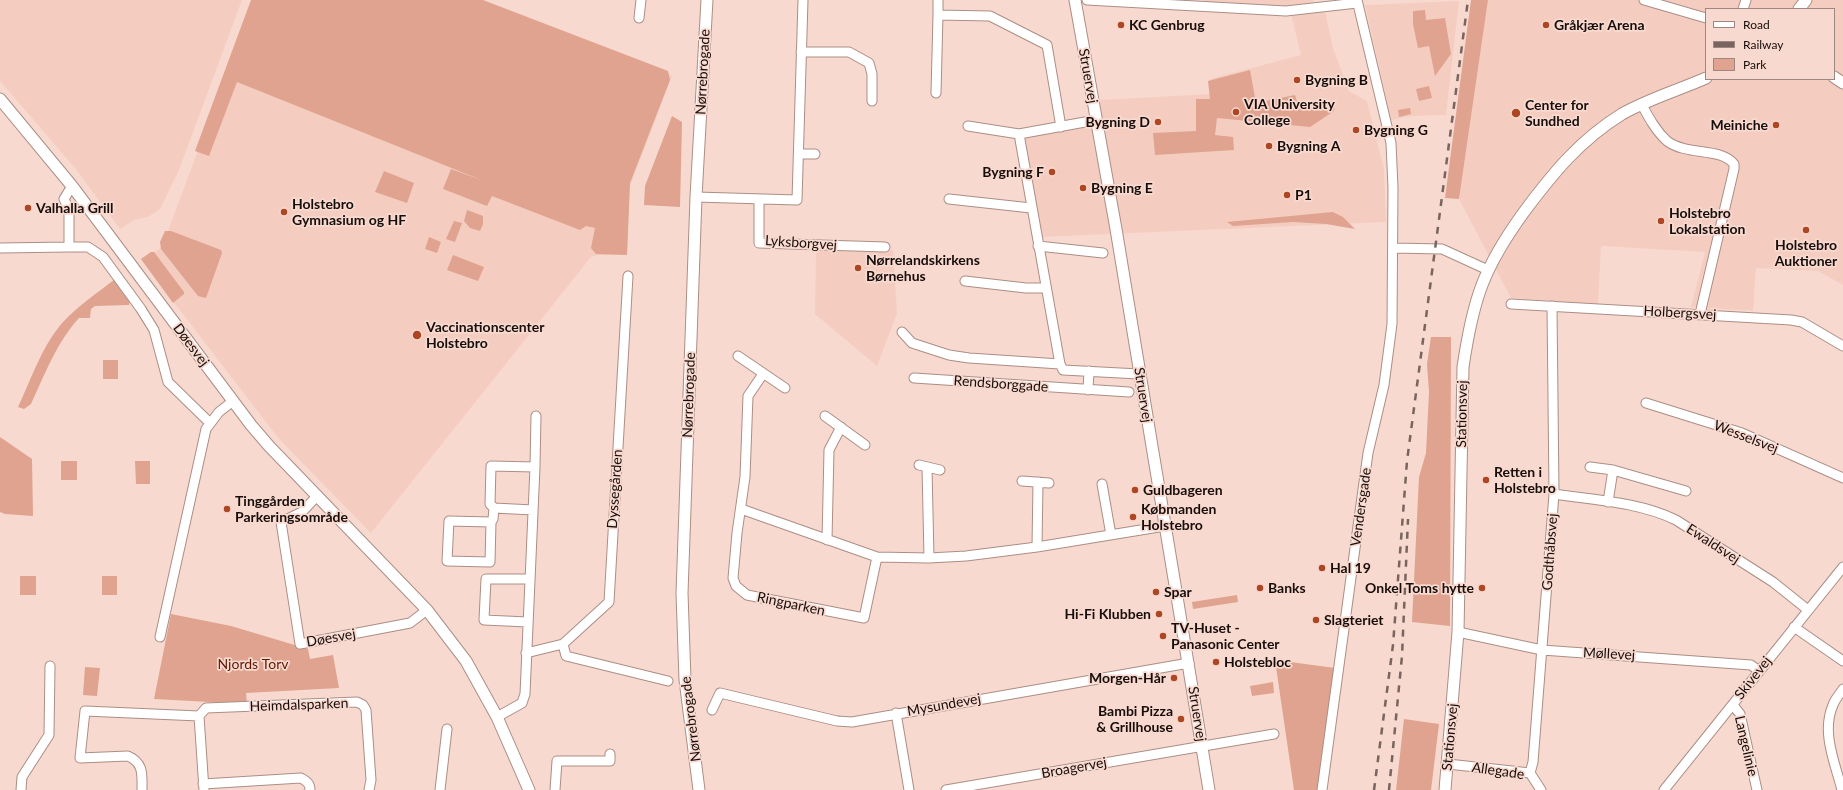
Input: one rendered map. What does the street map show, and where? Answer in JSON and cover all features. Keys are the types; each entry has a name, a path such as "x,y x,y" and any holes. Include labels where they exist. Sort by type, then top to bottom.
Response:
{"street":[{"path":"638,18 641,0"},
{"name":"Nørrebrogade","path":"699,790 685,680 682,593 696,197 707,0"},
{"path":"696,197 797,200 803,0"},
{"path":"936,93 938,0"},
{"name":"Struervej","path":"1075,0 1116,229 1209,790"},
{"path":"1087,0 1286,11 1357,1"},
{"path":"1644,0 1705,18"},
{"path":"1800,8 1806,0"},
{"name":"Vendersgade","path":"1322,790 1368,453 1384,385 1392,324 1393,164 1391,143 1357,1"},
{"path":"938,15 990,16 1047,46 1061,127"},
{"path":"801,52 849,52 869,63 872,74 872,101"},
{"name":"Stationsvej","path":"1445,790 1458,632 1463,368 1467,339 1482,285 1488,270 1518,219 1545,183 1569,156 1596,132 1623,114 1705,78"},
{"name":"Døesvej","path":"0,99 72,186 233,401 269,446 427,610 466,661 497,717 529,790"},
{"path":"1642,105 1655,127 1668,141 1689,151 1729,158 1734,164 1734,170 1700,314"},
{"path":"968,126 1019,134 1096,120"},
{"name":"Rendsborggade","path":"1019,134 1031,208 1062,370 1139,374"},
{"path":"798,154 815,154"},
{"path":"69,247 69,210 64,199 72,186"},
{"name":"Lyksborgvej","path":"760,199 760,243 885,247"},
{"path":"949,199 1031,208"},
{"path":"1038,246 1103,253"},
{"path":"0,248 88,247 103,257 137,303 154,330 168,382 210,422"},
{"path":"1393,248 1442,250 1488,270"},
{"name":"Dyssegården","path":"526,653 563,644 609,602 628,276"},
{"path":"965,281 1026,288 1046,288"},
{"name":"Holbergsvej","path":"1511,304 1791,320 1802,322 1843,346"},
{"name":"Godthåbsvej","path":"1530,773 1533,762 1554,494 1552,306"},
{"name":"Rendsborggade","path":"902,332 912,343 949,355 969,358 1060,364"},
{"path":"738,356 785,388"},
{"path":"1088,390 1089,371"},
{"name":"Ringparken","path":"763,374 748,396 745,477 733,578 736,586 747,594 864,618 877,557"},
{"name":"Rendsborggade","path":"914,378 1129,392"},
{"path":"160,637 206,429 210,422 233,401"},
{"name":"Wesselsvej","path":"1646,403 1742,433 1843,478"},
{"path":"497,717 522,703 525,694 536,416"},
{"path":"825,416 865,444"},
{"path":"827,540 828,450 841,427"},
{"path":"533,510 494,508 490,504 491,466 535,467"},
{"path":"930,558 923,466 940,470"},
{"path":"1590,467 1613,470 1686,491"},
{"path":"1608,502 1613,470"},
{"path":"1022,481 1049,483"},
{"path":"1037,547 1038,482"},
{"path":"1102,484 1111,535"},
{"name":"Ewaldsvej","path":"1554,494 1660,512 1676,520 1773,582 1808,610"},
{"name":"Døesvej","path":"318,496 302,512 281,522 300,644 410,623 427,610"},
{"path":"494,508 493,519 491,522 490,562 489,573 486,579 484,620 528,622"},
{"path":"741,509 877,557 930,558 966,556 1037,547 1165,526"},
{"path":"490,562 447,561 449,521 491,522"},
{"name":"Skivevej","path":"1664,790 1843,567"},
{"path":"486,579 530,580"},
{"path":"1794,627 1843,661"},
{"name":"Møllevej","path":"1458,632 1542,650 1751,665 1759,671"},
{"path":"563,644 566,656 668,681"},
{"name":"Mysundevej","path":"712,710 720,693 837,721 852,722 896,713 1189,663"},
{"path":"21,790 22,777 49,735 50,666"},
{"path":"1842,790 1829,739 1828,727 1833,704 1843,689"},
{"name":"Heimdalsparken","path":"200,716 206,708 357,702 363,705 366,710 370,780 369,790"},
{"name":"Langelinie","path":"1732,705 1740,714 1757,790"},
{"path":"142,790 142,769 135,759 128,756 80,758 85,711 200,716 203,787 301,778 306,780 310,786 310,790"},
{"path":"896,713 909,790"},
{"path":"440,790 447,729"},
{"name":"Broagervej","path":"946,790 1274,734"},
{"path":"555,790 557,761 610,761 610,754"},
{"name":"Allegade","path":"1448,764 1530,773 1541,790"}],"shaded area":[{"path":"0,0 242,0 179,170 160,209 148,217 134,220 120,229 75,168 0,81"},
{"path":"254,0 658,68 672,76 630,186 627,255 598,255 591,257 371,533 279,439 142,261 162,247"},
{"name":"VIA University College","path":"1204,0 1313,0 1314,3 1323,2 1333,48 1349,91 1367,101 1384,169 1386,222 1040,237 1023,138 1103,123 1100,100 1212,94 1210,79 1301,55 1289,6 1204,2"},
{"path":"1488,0 1843,0 1843,285 1818,271 1756,268 1753,311 1691,307 1705,252 1601,246 1598,304 1511,298 1459,199"},
{"path":"1459,1 1446,115 1411,116 1391,120 1365,5"},
{"path":"816,249 893,250 897,313 877,366 815,314"}],"green space":[{"path":"251,0 483,0 668,71 670,80 630,183 627,255 596,254 591,248 595,228 586,226 580,230 492,196 487,206 443,189 451,169 484,181 237,82 209,156 195,151"},
{"path":"1471,0 1488,0 1459,199 1445,198"},
{"path":"1425,10 1426,20 1445,18 1451,54 1435,76 1429,46 1418,48 1413,24 1413,11"},
{"path":"1250,70 1256,103 1295,95 1299,108 1335,101 1334,111 1310,127 1217,118 1215,135 1233,137 1234,150 1155,155 1153,133 1196,131 1196,99 1210,99 1208,81"},
{"path":"1429,86 1432,98 1419,101 1416,89"},
{"path":"1410,108 1411,114 1399,117 1398,110"},
{"path":"672,116 682,122 680,207 644,205 645,186"},
{"path":"384,171 414,183 407,203 375,192"},
{"path":"467,210 483,216 483,224 480,231 470,228 464,221"},
{"path":"1333,212 1343,217 1355,229 1326,224 1293,222 1233,226 1227,222"},
{"path":"454,221 462,223 455,242 446,239"},
{"path":"165,231 171,231 221,250 222,253 206,298 198,296 161,249 160,242"},
{"path":"429,237 441,242 437,253 425,249"},
{"path":"151,252 154,252 184,292 184,294 173,303 141,259"},
{"path":"453,255 484,267 478,281 447,270"},
{"path":"114,280 130,299 129,305 95,306 91,309 90,318 79,318 64,337 31,404 24,409 18,407 43,351 56,330 88,299"},
{"path":"1431,337 1451,337 1450,626 1412,622 1419,477 1426,453 1429,392 1427,364"},
{"path":"103,360 118,360 118,379 103,379"},
{"path":"0,437 32,459 33,516 5,514 0,512"},
{"path":"61,461 77,461 77,480 61,480"},
{"path":"135,461 150,461 150,484 136,484"},
{"path":"20,576 36,576 36,595 20,595"},
{"path":"102,576 117,576 117,595 102,595"},
{"path":"1237,595 1238,602 1193,609 1192,602"},
{"name":"Njords Torv","path":"171,614 231,626 308,649 310,659 333,655 339,688 246,693 247,704 154,699"},
{"path":"1275,660 1335,668 1318,790 1294,790"},
{"path":"85,667 100,668 97,696 83,695"},
{"path":"1273,682 1274,693 1252,696 1250,686"},
{"path":"1404,719 1439,724 1431,790 1396,790"}],"railway":[{"path":"1374,790 1393,645 1407,461 1468,0"},
{"path":"1389,790 1402,656 1408,519"}],"place":[{"name":"KC Genbrug","path":"1121,25"},
{"name":"Gråkjær Arena","path":"1546,25"},
{"name":"Bygning B","path":"1297,80"},
{"name":"VIA University College","path":"1236,112"},
{"name":"Center for Sundhed","path":"1516,113"},
{"name":"Bygning D","path":"1158,122"},
{"name":"Meiniche","path":"1776,125"},
{"name":"Bygning G","path":"1356,130"},
{"name":"Bygning A","path":"1269,146"},
{"name":"Bygning F","path":"1052,172"},
{"name":"Bygning E","path":"1083,188"},
{"name":"P1","path":"1287,195"},
{"name":"Valhalla Grill","path":"28,208"},
{"name":"Holstebro Gymnasium og HF","path":"284,212"},
{"name":"Holstebro Lokalstation","path":"1661,221"},
{"name":"Holstebro Auktioner","path":"1806,230"},
{"name":"Nørrelandskirkens Børnehus","path":"858,268"},
{"name":"Vaccinationscenter Holstebro","path":"417,335"},
{"name":"Retten i Holstebro","path":"1486,480"},
{"name":"Guldbageren","path":"1135,490"},
{"name":"Tinggården Parkeringsområde","path":"227,509"},
{"name":"Købmanden Holstebro","path":"1133,517"},
{"name":"Hal 19","path":"1322,568"},
{"name":"Banks","path":"1260,588"},
{"name":"Onkel Toms hytte","path":"1482,588"},
{"name":"Spar","path":"1156,592"},
{"name":"Hi-Fi Klubben","path":"1159,614"},
{"name":"Slagteriet","path":"1316,620"},
{"name":"TV-Huset - Panasonic Center","path":"1163,636"},
{"name":"Holstebloc","path":"1216,662"},
{"name":"Morgen-Hår","path":"1174,678"},
{"name":"Bambi Pizza & Grillhouse","path":"1181,719"}]}
